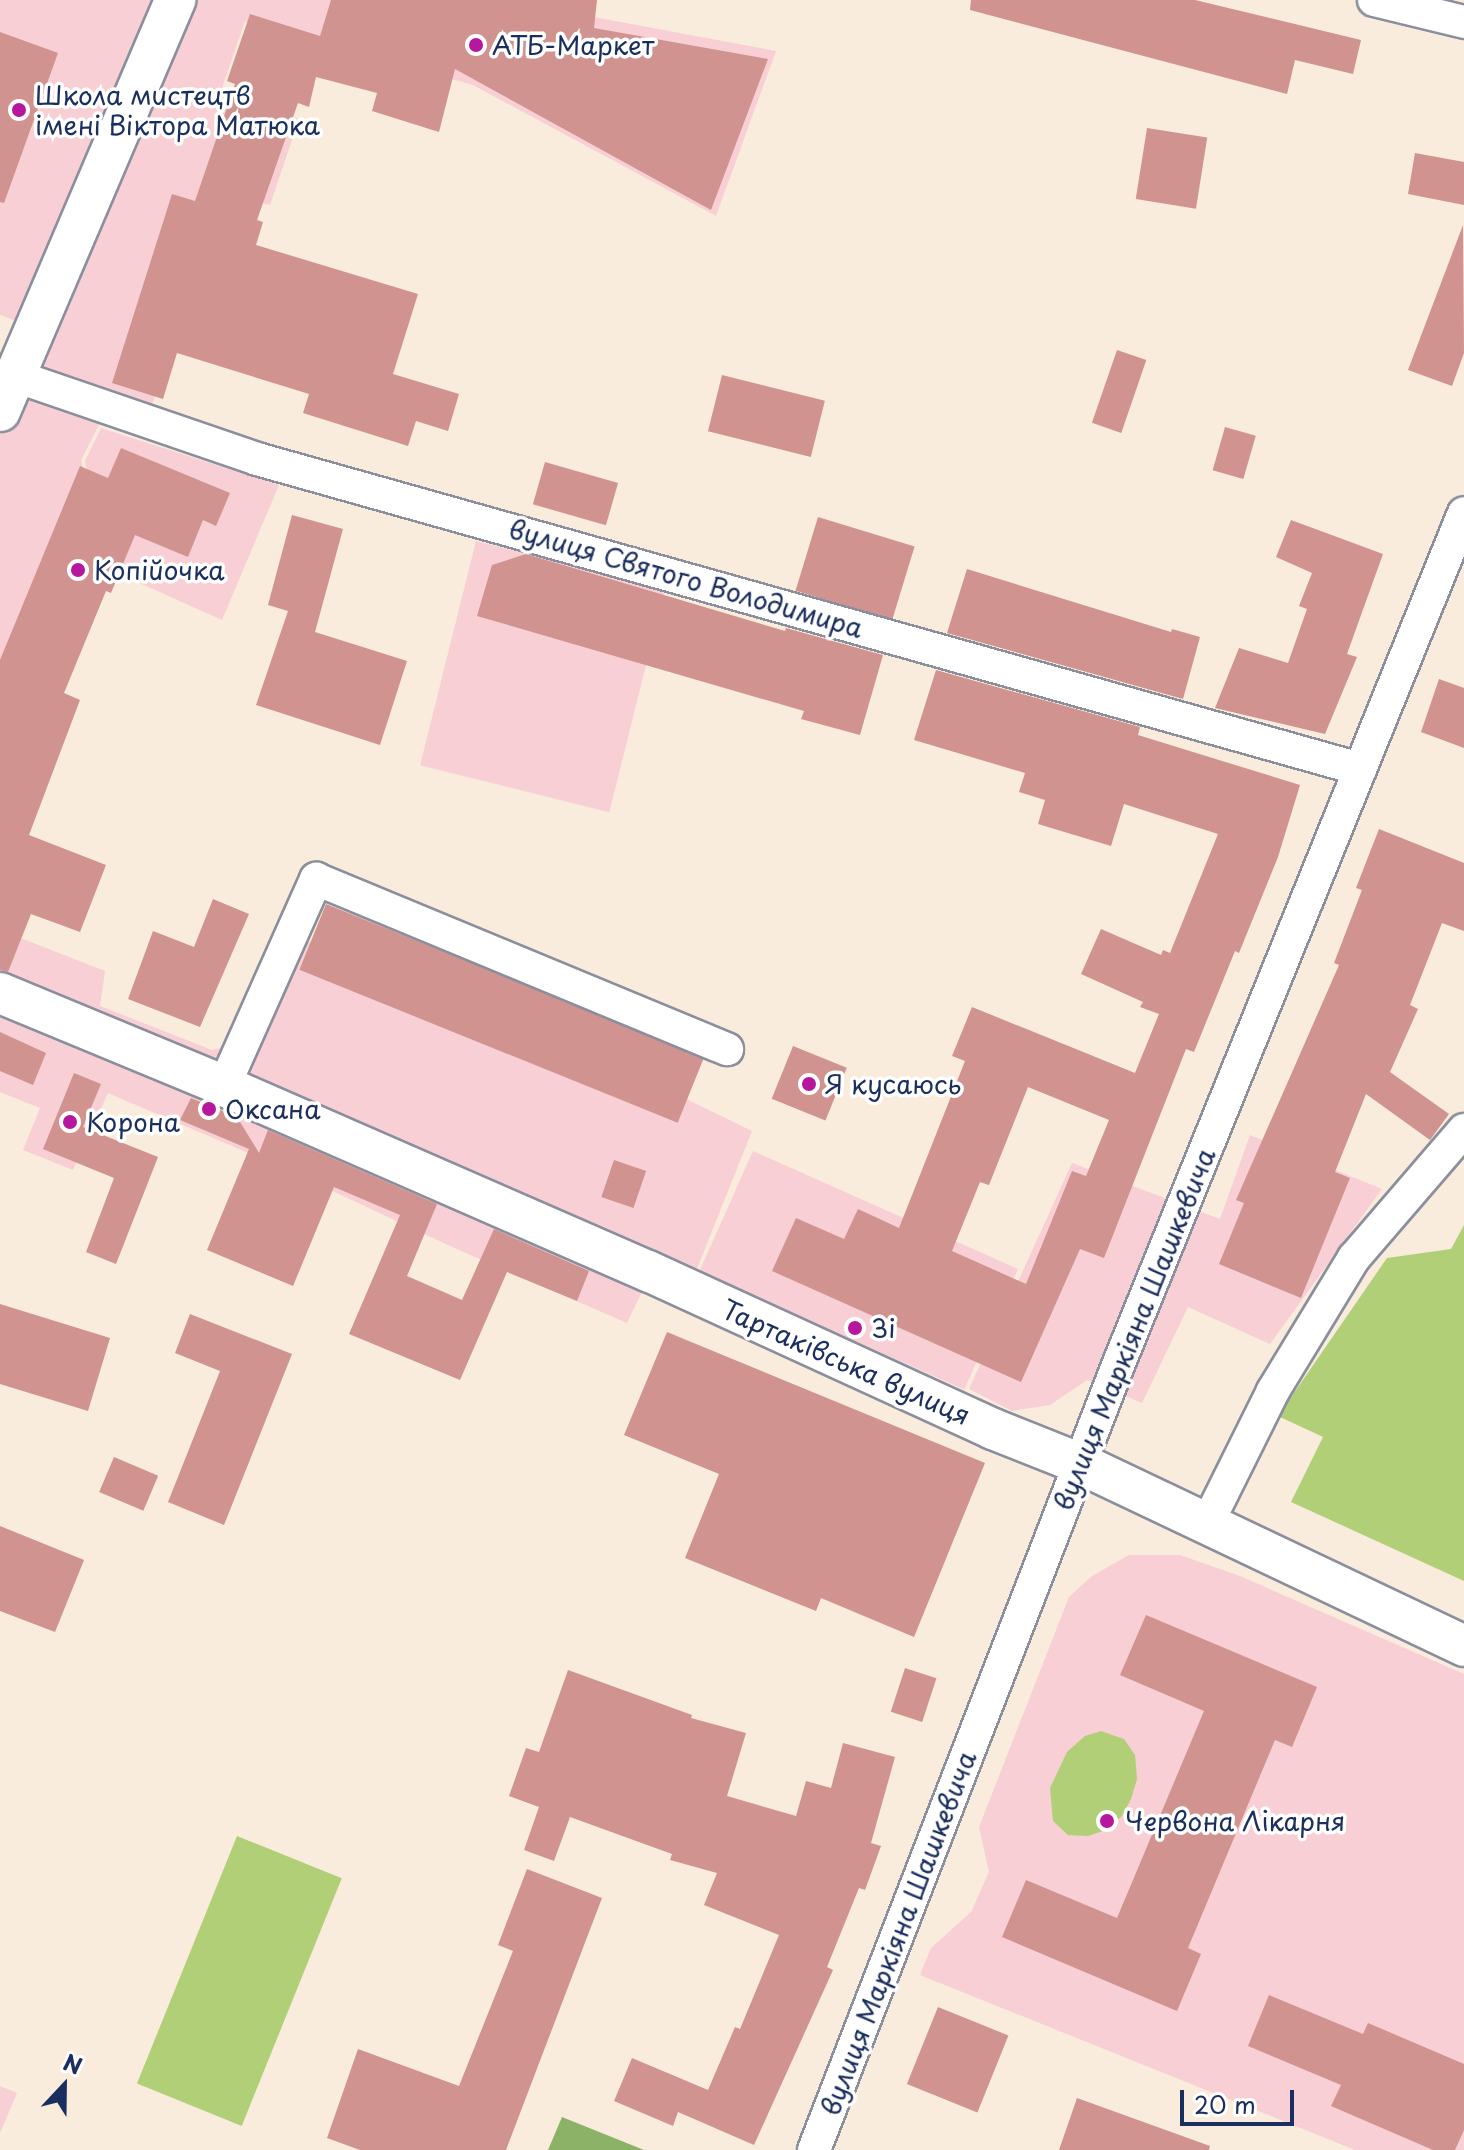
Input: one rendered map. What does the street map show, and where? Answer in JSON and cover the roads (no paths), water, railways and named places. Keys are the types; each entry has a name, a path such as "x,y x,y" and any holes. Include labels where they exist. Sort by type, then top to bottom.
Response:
{"street":[{"path":"11,369 175,0"},
{"path":"1374,0 1464,22"},
{"name":"вулиця Святого Володимира","path":"11,369 257,459 1360,769"},
{"name":"вулиця Маркіяна Шашкевича","path":"814,2150 1081,1464 1464,513"},
{"path":"224,1086 316,879 727,1049"},
{"name":"Тартаківська вулиця","path":"0,993 224,1086 648,1271 993,1429 1081,1464 1464,1646"},
{"path":"1207,1524 1273,1391 1354,1258 1464,1130"}],"place":[{"name":"АТБ-Маркет","path":"476,45"},
{"name":"Школа мистецтв імені Віктора Матюка","path":"19,110"},
{"name":"Копійочка","path":"78,570"},
{"name":"Я кусаюсь","path":"809,1084"},
{"name":"Оксана","path":"209,1109"},
{"name":"Корона","path":"70,1122"},
{"name":"3і","path":"855,1328"},
{"name":"Червона Лікарня","path":"1107,1821"}]}
